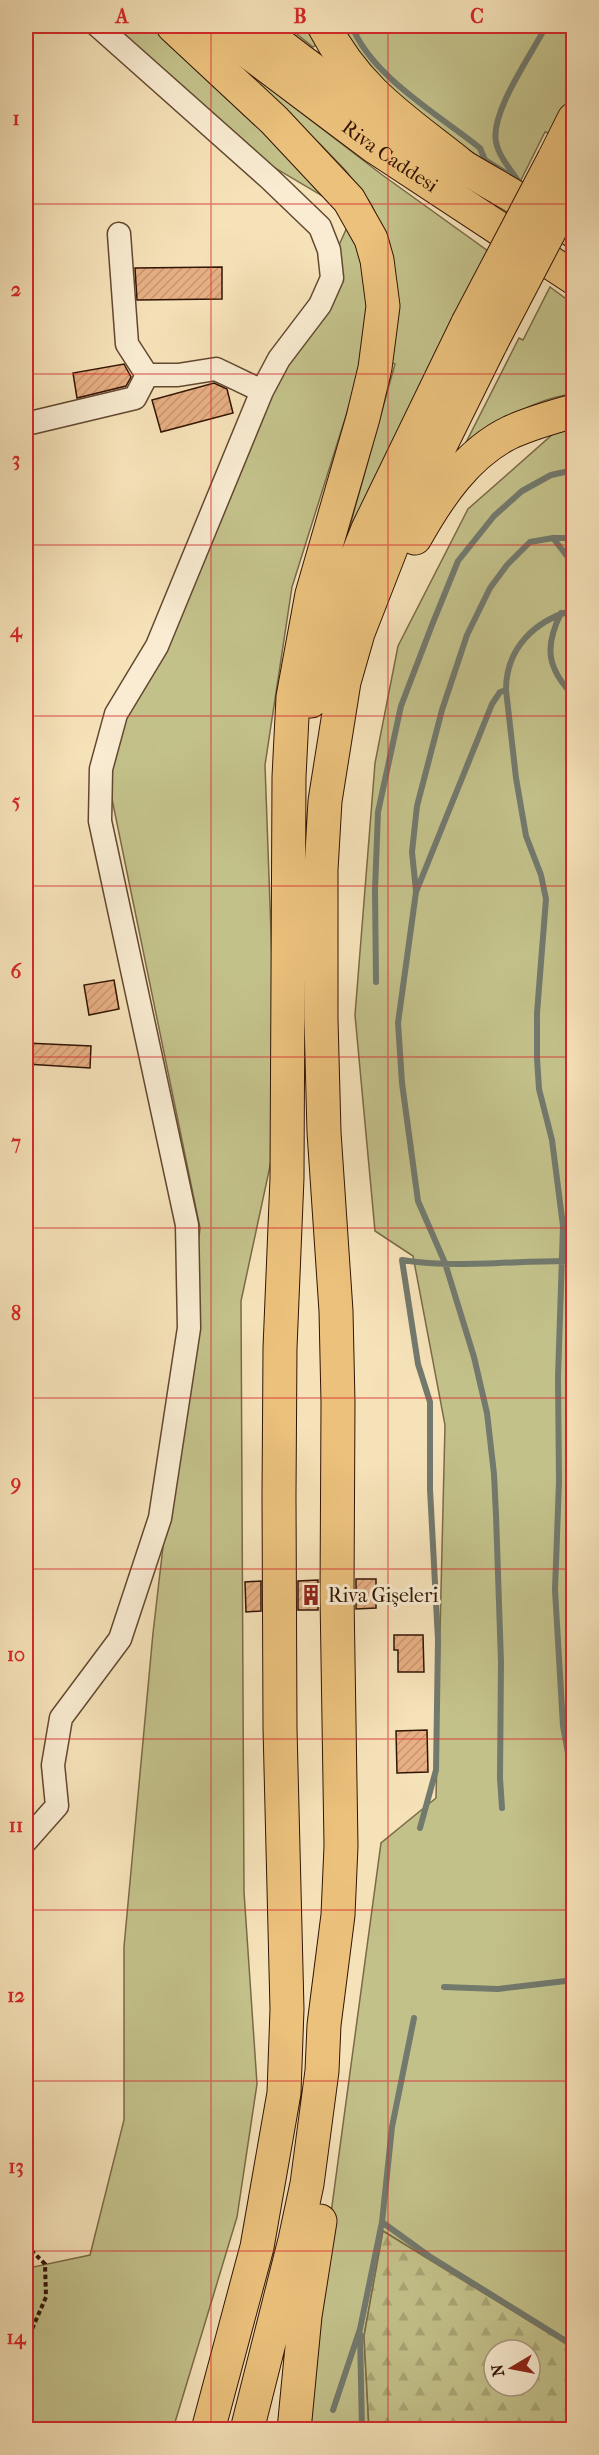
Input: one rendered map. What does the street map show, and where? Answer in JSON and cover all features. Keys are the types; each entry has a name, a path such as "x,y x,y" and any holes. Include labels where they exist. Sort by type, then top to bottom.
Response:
{"main road":[{"path":"173,26 274,120 349,200 371,239 382,285 383,306 375,368 312,594 292,697 278,1573 287,2009 284,2093 257,2247 208,2430"},
{"name":"Riva Caddesi","path":"214,26 375,147 573,278"},
{"name":"Riva Caddesi","path":"257,26 326,81 573,231"},
{"path":"324,26 343,59 369,91 461,165"},
{"path":"287,992 291,937 292,826 303,739 316,680 336,609 368,529 479,333 564,172 573,119"},
{"path":"247,2430 307,2184 322,2071 324,2025 338,1915 341,1846 336,1322 324,1132 321,1019 321,870 326,801 344,682 358,633 376,583 479,333"},
{"path":"332,761 379,615 398,569 437,502 465,465 485,448 510,433 573,411"},
{"path":"294,2430 305,2316 328,2155 332,2102 324,2025"}],"street":[{"path":"26,1840 57,1806 53,1765 61,1718 120,1639 160,1518 189,1328 187,1225 100,821 101,769 116,714 157,646 262,391 279,359 320,305 332,278 329,250 320,227 270,179 98,26"},
{"path":"119,234 127,344 147,375"},
{"path":"147,375 178,375 216,369 262,391"},
{"path":"26,424 135,398 147,375"}],"path":[{"path":"26,2245 45,2264 46,2297 26,2343"}],"green space":[{"path":"108,26 161,26 353,214 243,149"},
{"path":"287,26 315,26 320,42 313,47"},
{"path":"338,26 573,26 573,90 551,134 545,132 519,184 436,129 393,95"},
{"path":"205,39 381,174 488,251 333,587 395,364 392,363 384,232 371,204 346,171 320,144"},
{"path":"353,214 372,267 366,352 292,587 265,765 278,1129 241,1301 244,1892 257,2084 237,2217 173,2429 26,2430 26,2319 32,2304 33,2267 90,2255 124,2120 124,1947 153,1633 200,1228 105,765"},
{"path":"550,287 573,304 573,394 543,401 504,420 484,436 452,470 519,338 523,340"},
{"path":"573,428 573,2348 383,2231 364,2336 369,2429 307,2430 307,2391 381,1843 436,1798 445,1425 413,1256 375,1231 355,1015 375,763 398,646 468,509 553,434"},
{"path":"383,2231 573,2348 573,2429 369,2429 364,2336"},
{"path":"26,2260 33,2267 32,2304 26,2319"}],"building":[{"path":"222,267 222,299 137,300 135,268"},
{"path":"124,364 131,377 126,386 77,398 73,373"},
{"path":"214,383 227,389 233,413 161,432 152,400"},
{"path":"114,980 119,1009 89,1015 84,985"},
{"path":"26,1043 91,1046 90,1068 26,1064"},
{"path":"356,1579 376,1579 376,1608 356,1609"},
{"path":"318,1580 318,1610 298,1610 298,1581"},
{"path":"261,1581 261,1611 246,1612 245,1582"},
{"path":"394,1635 423,1635 424,1672 398,1672 398,1650 394,1650"},
{"path":"427,1730 428,1772 397,1773 396,1731"}],"waterway":[{"path":"352,26 374,62 390,78 480,148 485,160 506,173"},
{"path":"519,182 500,153 496,142 496,130 505,99 546,26"},
{"path":"376,982 375,890 378,812 401,706 432,625 458,561 494,516 522,491 551,475 574,470"},
{"path":"553,538 574,565"},
{"path":"416,891 412,852 417,806 442,710 467,635 490,588 507,565 530,542 553,538 574,538"},
{"path":"574,610 547,621 525,638 511,661 506,690 516,778 526,836 541,875 546,899 537,1013 537,1058 539,1089 552,1140 563,1226 555,1590 563,1726 574,1786"},
{"path":"561,613 552,637 551,657 558,676 574,696"},
{"path":"502,1808 501,1662 496,1515 487,1413 474,1357 445,1263 418,1201 402,1083 398,1023 416,892 492,704 500,692 506,690"},
{"path":"420,1828 436,1770 438,1640 430,1489 430,1402 418,1364 402,1260 445,1264 574,1261"},
{"path":"444,1987 498,1989 574,1980"},
{"path":"333,2410 360,2329 382,2222 392,2127 414,2018"},
{"path":"382,2222 429,2256 574,2346"},
{"path":"360,2334 362,2430"}],"place":[{"name":"Riva Gişeleri","path":"311,1595"}]}
